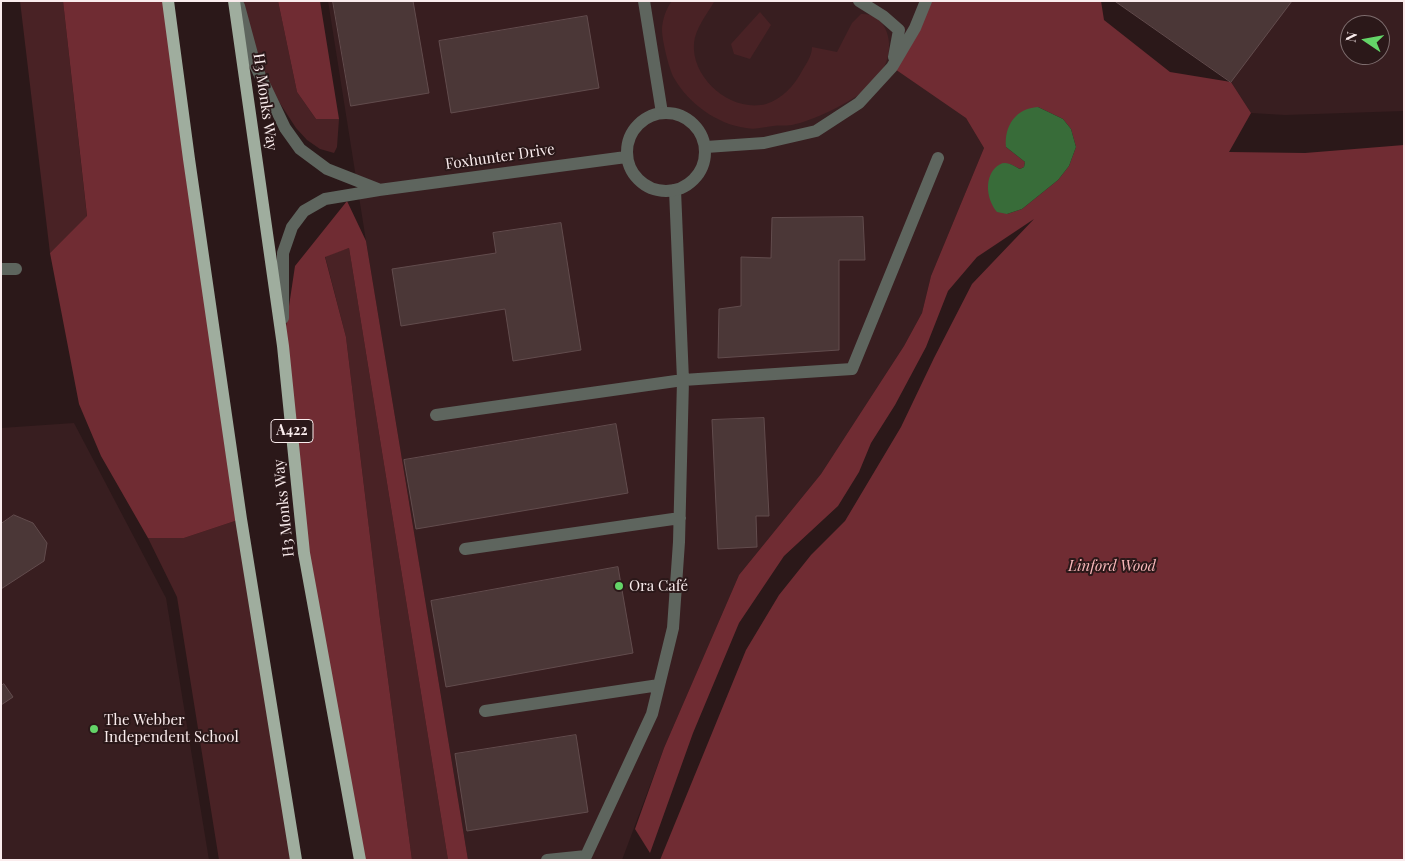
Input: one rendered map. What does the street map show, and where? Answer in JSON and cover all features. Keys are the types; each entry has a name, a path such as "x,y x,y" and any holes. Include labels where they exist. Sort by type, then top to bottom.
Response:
{"main road":[{"path":"168,1 241,519 296,860"},
{"name":"H3 Monks Way","path":"236,1 283,346 304,553 360,860"}],"street":[{"name":"Foxhunter Drive","path":"236,1 256,65 285,128 300,149 327,169 379,190"},
{"path":"644,1 662,113"},
{"path":"859,1 883,16 899,30 892,67"},
{"path":"706,147 764,143 816,131 859,103 892,67 915,28 926,1"},
{"path":"662,113 680,115 695,125 704,138 706,147 704,164 694,182 675,190 661,192 644,185 631,169 626,157 633,131 647,118 662,113"},
{"name":"Foxhunter Drive","path":"283,346 283,253 292,227 304,211 325,199 626,157"},
{"path":"436,415 683,380 852,369 938,158"},
{"path":"547,860 586,856 652,714 673,628 680,518 683,380 675,190"},
{"path":"1,269 16,269"},
{"path":"465,549 680,518"},
{"path":"485,711 659,685"}],"shaded area":[{"path":"20,1 63,1 87,217 50,253"},
{"path":"237,1 278,1 297,92 316,119 339,119 337,147 334,153 320,149 307,140 296,128 255,65"},
{"path":"328,1 926,1 966,118 984,148 931,276 922,313 904,346 821,474 739,575 664,748 622,860 468,860"},
{"path":"672,1 714,2 697,32 694,43 695,56 699,69 706,80 727,98 740,103 766,104 782,95 799,77 810,57 812,47 837,52 852,23 861,14 870,15 883,24 889,39 888,57 883,68 866,89 829,111 792,125 753,129 735,126 714,117 696,104 674,78 666,54 662,30 665,15"},
{"path":"1115,1 1404,1 1404,111 1285,115 1251,113 1231,82"},
{"path":"760,12 771,25 750,59 734,54 731,44"},
{"path":"1038,107 1063,119 1071,129 1076,147 1069,166 1058,180 1022,209 1007,214 997,212 989,196 989,178 996,167 1002,163 1020,169 1024,167 1025,162 1006,147 1009,125 1023,111"},
{"path":"349,248 448,860 412,860 380,619 346,337 325,256"},
{"name":"The Webber Independent School","path":"74,423 166,598 209,860 1,860 1,428"},
{"path":"241,519 296,860 219,860 177,597 148,538 184,538"}],"green space":[{"path":"63,1 168,1 241,519 184,538 148,538 101,456 79,404 50,253 87,216"},
{"path":"278,1 320,1 339,119 316,119 297,92"},
{"name":"Linford Wood","path":"926,1 1101,1 1104,20 1170,72 1231,82 1251,113 1229,152 1305,153 1404,145 1404,860 660,860 746,650 779,595 811,555 845,521 901,427 972,284 1034,219 977,257 948,291 926,347 895,405 871,443 859,472 838,506 784,556 739,623 693,733 650,853 635,829 664,748 739,575 821,474 904,346 922,313 931,276 984,148 966,118 892,67","holes":["1038,107 1063,119 1071,129 1076,147 1069,166 1058,180 1022,209 1007,214 1010,164 1020,169 1024,167 1025,162 1006,147"]},
{"path":"347,201 366,241 468,860 448,860 349,248 325,257 346,337 380,619 412,860 360,860 304,553 283,346 295,266"}],"building":[{"path":"333,1 413,1 429,93 351,106"},
{"path":"1115,1 1292,1 1231,82"},
{"path":"587,16 599,88 451,113 439,41"},
{"path":"863,217 865,260 839,260 839,350 718,358 719,309 741,306 741,257 771,258 772,218"},
{"path":"561,223 581,350 513,361 505,309 401,326 392,269 496,253 493,233"},
{"path":"764,418 769,516 756,516 757,547 718,549 712,420"},
{"path":"616,424 628,493 416,529 404,460"},
{"path":"14,515 33,523 47,543 44,561 1,589 1,524"},
{"path":"618,567 633,653 446,687 431,601"},
{"path":"4,684 13,697 1,705 1,686"},
{"path":"576,735 588,812 467,831 455,754"}],"place":[{"name":"Ora Café","path":"619,586"},
{"name":"The Webber Independent School","path":"94,729"}]}
